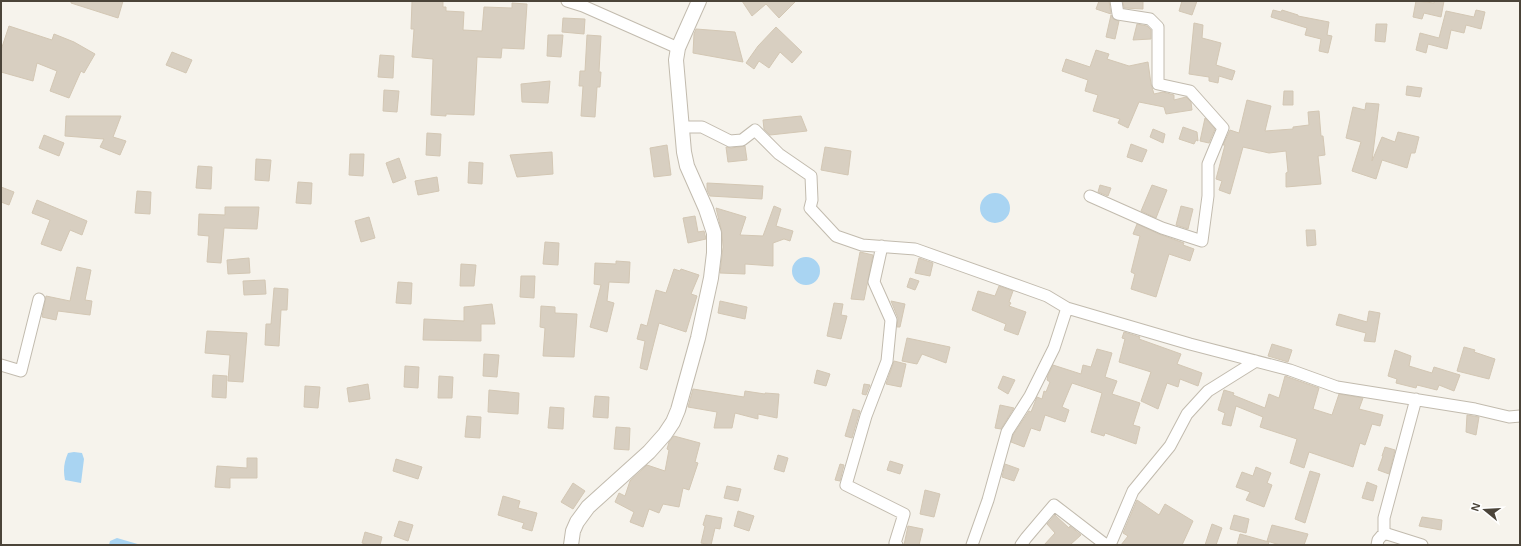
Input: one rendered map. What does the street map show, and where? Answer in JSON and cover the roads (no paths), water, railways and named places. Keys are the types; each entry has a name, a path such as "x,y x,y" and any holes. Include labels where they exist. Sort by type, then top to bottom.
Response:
{"street":[{"path":"567,1 678,48"},
{"path":"571,545 573,531 577,522 588,507 649,452 665,434 673,422 678,410 698,338 711,278 714,253 714,233 706,209 687,166 684,152 676,60 678,48 699,1"},
{"path":"1090,196 1162,228 1202,241 1208,196 1208,164 1224,128 1190,91 1158,84 1158,27 1150,19 1118,14 1116,1"},
{"path":"682,127 702,127 730,141 742,140 755,130 779,154 811,176 812,200 810,208 836,236 862,245 916,249 1047,296 1067,308 1190,344 1290,370 1337,387 1475,409 1509,417 1520,416"},
{"path":"882,246 874,282 891,320 887,361 866,416 846,485 904,514 895,543 897,545"},
{"path":"1,365 21,371 39,299"},
{"path":"972,545 988,500 1007,432 1030,396 1050,354 1067,308"},
{"path":"1110,545 1133,491 1170,446 1187,414 1208,391 1256,361"},
{"path":"1377,545 1378,540 1384,533 1384,518 1416,399"},
{"path":"1021,545 1054,505 1106,545"},
{"path":"1384,533 1422,545"}],"water":[{"path":"995,193 1006,197 1010,208 1006,219 995,223 984,219 980,208 984,197"},
{"path":"806,257 812,258 816,261 819,265 819,277 816,281 812,284 806,285 800,284 796,281 793,277 792,271 793,265 796,261 800,258"},
{"path":"68,453 82,453 84,459 81,483 65,480 64,469"},
{"path":"117,538 141,545 109,545 110,541"}]}
